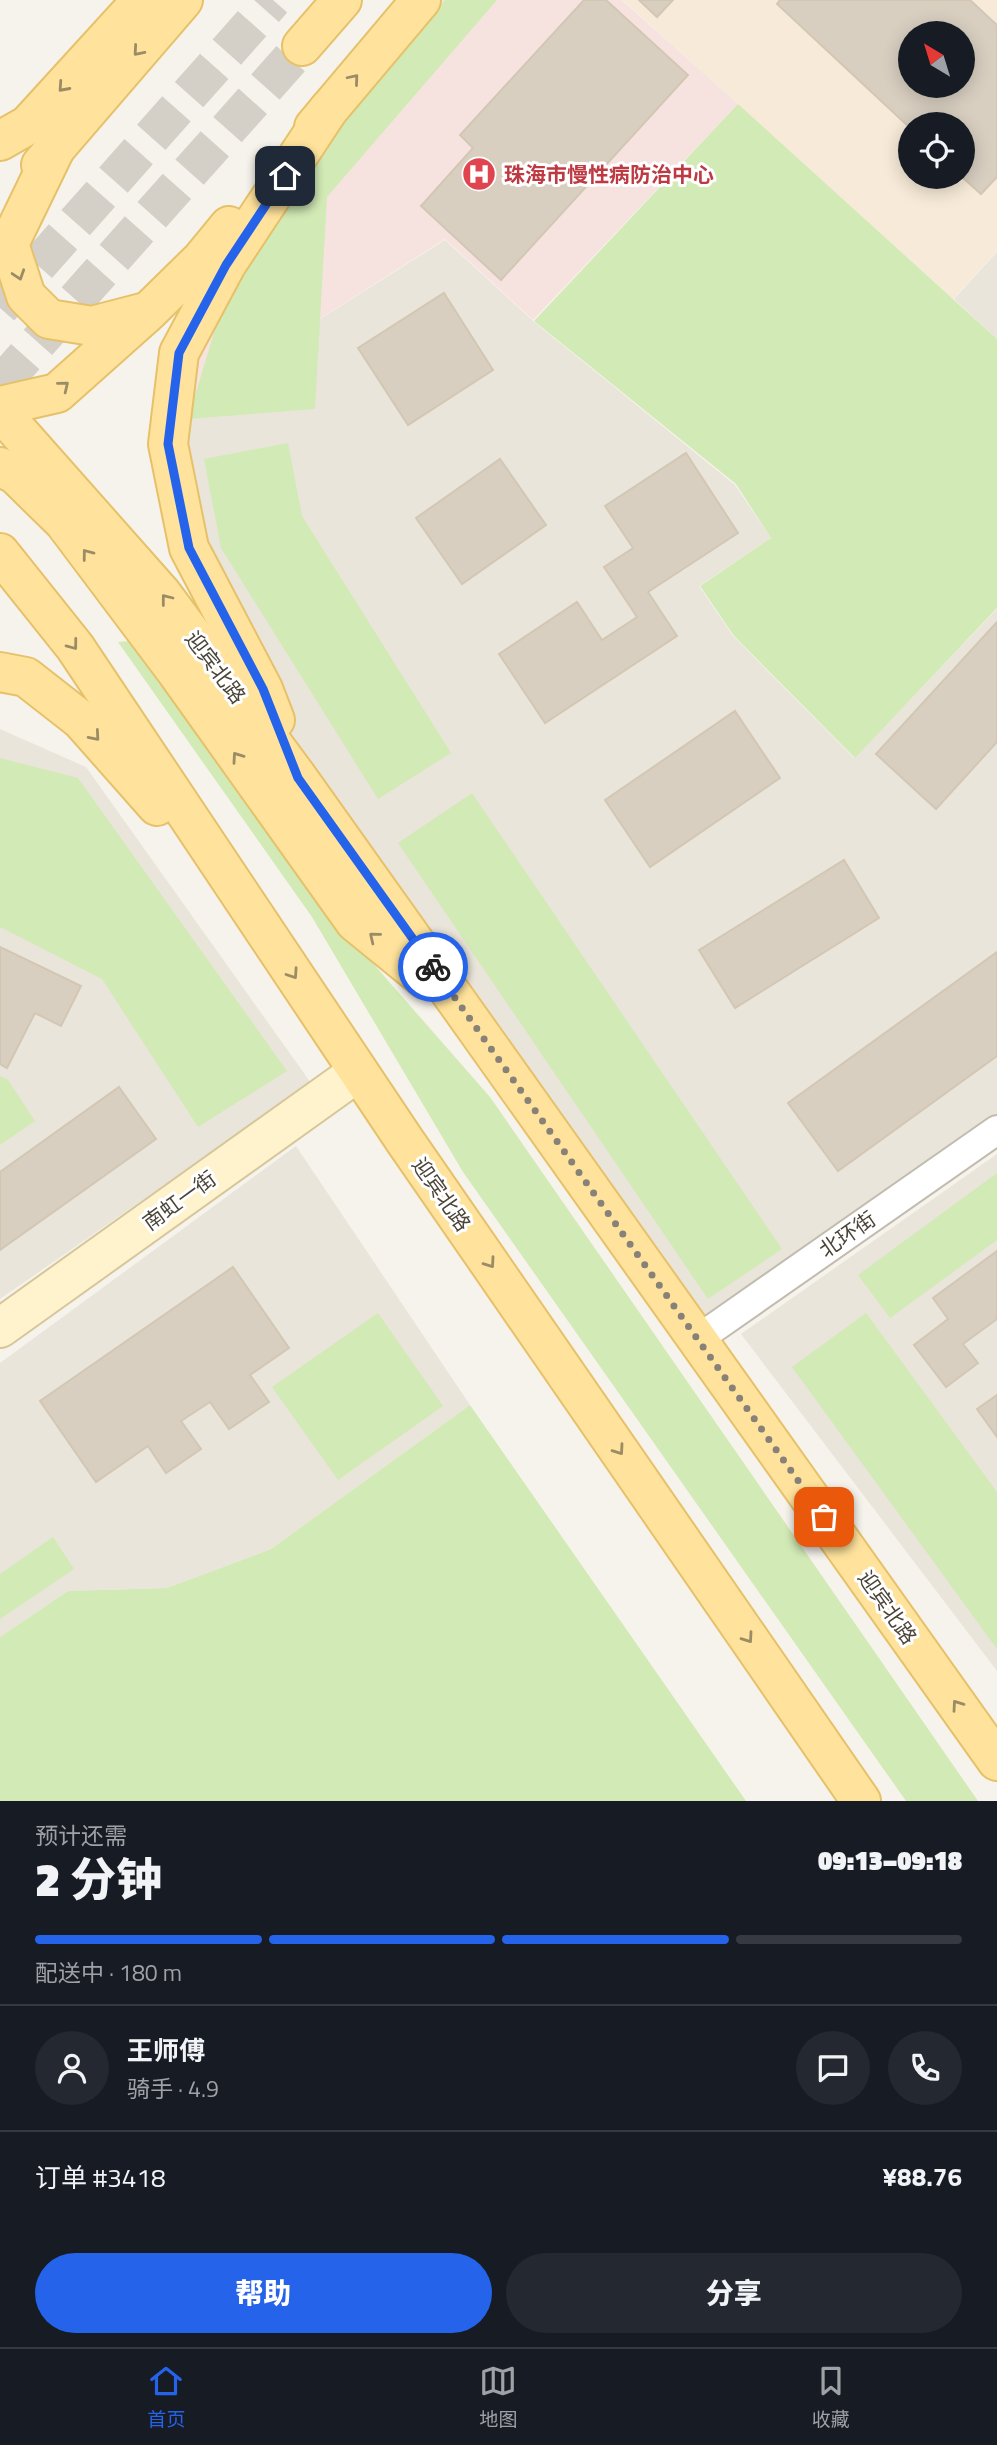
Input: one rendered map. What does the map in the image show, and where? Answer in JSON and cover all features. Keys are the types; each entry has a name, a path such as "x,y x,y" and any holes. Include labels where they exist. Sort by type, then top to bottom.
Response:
{"main road":[{"path":"0,141 29,125 142,0"},
{"path":"0,217 57,145 183,0"},
{"path":"302,46 342,0"},
{"path":"0,406 57,393 201,260 421,0"},
{"path":"298,778 263,689 189,548 168,444 179,353 226,265 329,108"},
{"path":"57,145 9,244 26,296 49,319 92,326 149,310"},
{"name":"迎宾北路","path":"0,411 162,594 298,778 997,1761"},
{"path":"0,467 15,474 64,522 176,671 355,922 465,1012"},
{"name":"迎宾北路","path":"0,553 75,647 358,1072 861,1801"},
{"path":"0,672 26,677 81,720 255,917"},
{"name":"南虹一街","path":"0,1328 358,1072"}],"street":[{"name":"北环街","path":"698,1339 997,1130"}],"shaded area":[{"name":"珠海市慢性病防治中心","path":"421,0 622,0 738,104 533,320 445,239 172,413 179,353"},
{"path":"623,0 997,0 997,251 953,299"},
{"path":"445,240 533,321 735,485 771,538 699,586 733,636 854,758 997,609 997,1130 697,1338 299,777 189,548 172,413"},
{"path":"997,252 997,339 954,299"},
{"path":"0,729 86,767 311,1083 0,1299"},
{"path":"296,1146 470,1405 271,1549 167,1588 68,1591 0,1637 0,1363"},
{"path":"997,1154 997,1671 741,1334"}],"green space":[{"path":"445,0 497,0 327,197 315,409 188,419 221,309 298,174"},
{"path":"738,104 997,339 997,608 855,758 734,636 700,586 771,538 736,484 534,321"},
{"path":"288,443 302,516 451,753 378,799 221,548 204,459"},
{"path":"130,641 321,904 490,1097 978,1801 906,1801 463,1172 312,917 118,642"},
{"path":"0,758 78,778 287,1071 198,1127 102,979 0,927"},
{"path":"472,793 782,1249 708,1299 398,843"},
{"path":"0,1076 8,1080 35,1121 0,1145"},
{"path":"997,1173 997,1240 890,1318 858,1275"},
{"path":"378,1313 443,1406 338,1480 272,1387"},
{"path":"866,1313 997,1492 997,1649 792,1367"},
{"path":"470,1405 746,1801 0,1801 0,1637 68,1591 167,1588 271,1549"},
{"path":"53,1537 74,1569 0,1619 0,1574"}],"building":[{"path":"584,0 606,0 688,75 501,280 421,206 473,148 460,135"},
{"path":"639,0 673,0 657,17"},
{"path":"780,0 970,0 997,25 997,177 981,194 975,189 975,112 898,112 898,117 777,4"},
{"path":"444,293 493,370 408,425 358,348"},
{"path":"686,453 738,533 648,592 677,636 545,723 499,654 577,602 602,640 637,617 604,567 633,548 605,506"},
{"path":"500,459 546,525 462,584 416,518"},
{"path":"997,622 997,742 936,809 876,754"},
{"path":"735,711 780,778 650,867 605,800"},
{"path":"844,860 879,918 735,1008 699,950"},
{"path":"0,947 81,986 61,1026 35,1013 7,1068 0,1064"},
{"path":"997,952 997,1056 838,1171 788,1103"},
{"path":"119,1087 156,1139 0,1250 0,1172"},
{"path":"997,1251 997,1319 963,1344 978,1363 946,1387 914,1345 948,1319 933,1298"},
{"path":"233,1267 289,1348 250,1375 269,1402 229,1429 210,1402 181,1421 201,1449 166,1473 148,1446 96,1482 40,1401"},
{"path":"997,1395 997,1437 977,1409"}],"tunnel":[{"path":"0,308 273,0"},
{"path":"0,385 302,46"}],"way so far":[{"path":"433,967 824,1517"}],"place":[{"name":"珠海市慢性病防治中心","path":"479,174"}],"route":[{"path":"285,176 226,265 179,353 168,444 189,548 263,689 298,778 433,967"}]}
